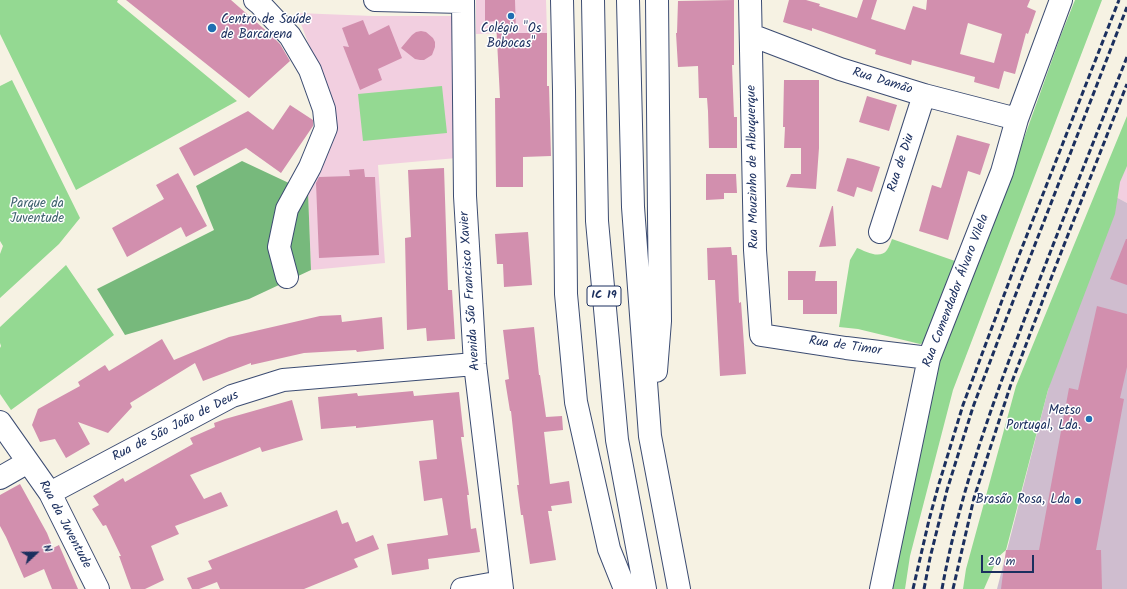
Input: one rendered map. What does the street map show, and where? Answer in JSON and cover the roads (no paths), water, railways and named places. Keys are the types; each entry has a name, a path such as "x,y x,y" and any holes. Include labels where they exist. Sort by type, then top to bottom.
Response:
{"main road":[{"path":"255,0 290,36 310,70 324,109 326,128 310,167 287,209 279,247 287,277"},
{"path":"375,0 463,1"},
{"path":"562,0 566,294 576,402 609,549 625,589"},
{"name":"IC 19","path":"593,0 598,221 614,409 617,440 645,589"},
{"name":"IC 19","path":"628,0 633,207 650,436 679,589"},
{"path":"650,436 660,321 657,0"},
{"name":"Rua Mouzinho de Albuquerque","path":"750,0 755,250 761,335"},
{"name":"Rua Comendador Álvaro Vilela","path":"881,589 929,358 1002,172 1017,119 1061,0"},
{"name":"Avenida São Francisco Xavier","path":"463,1 465,196 475,364 501,585"},
{"name":"Rua Damão","path":"751,35 840,69 924,95 1017,119"},
{"name":"Rua de Diu","path":"880,232 924,95"},
{"name":"Rua de Timor","path":"761,335 846,348 929,358"},
{"name":"Rua de São João de Deus","path":"50,493 232,396 283,380 475,364"},
{"name":"Rua da Juventude","path":"0,422 50,493 98,589"},
{"path":"0,478 28,462"},
{"path":"462,589 501,585"}],"railway":[{"path":"913,589 929,520 963,405 1016,263 1119,0"},
{"path":"924,589 947,490 973,407 1127,7"},
{"path":"942,589 949,554 967,485 989,416 1063,218 1127,57"},
{"path":"953,589 974,498 1010,387 1127,84"}],"place":[{"name":"Colégio \"Os Bobocas\"","path":"511,16"},
{"name":"Centro de Saúde de Barcarena","path":"212,28"},
{"name":"Metso Portugal, Lda.","path":"1089,419"},
{"name":"Brasão Rosa, Lda","path":"1078,501"}],"park label":[{"name":"Parque da Juventude","path":"37,212"}]}
